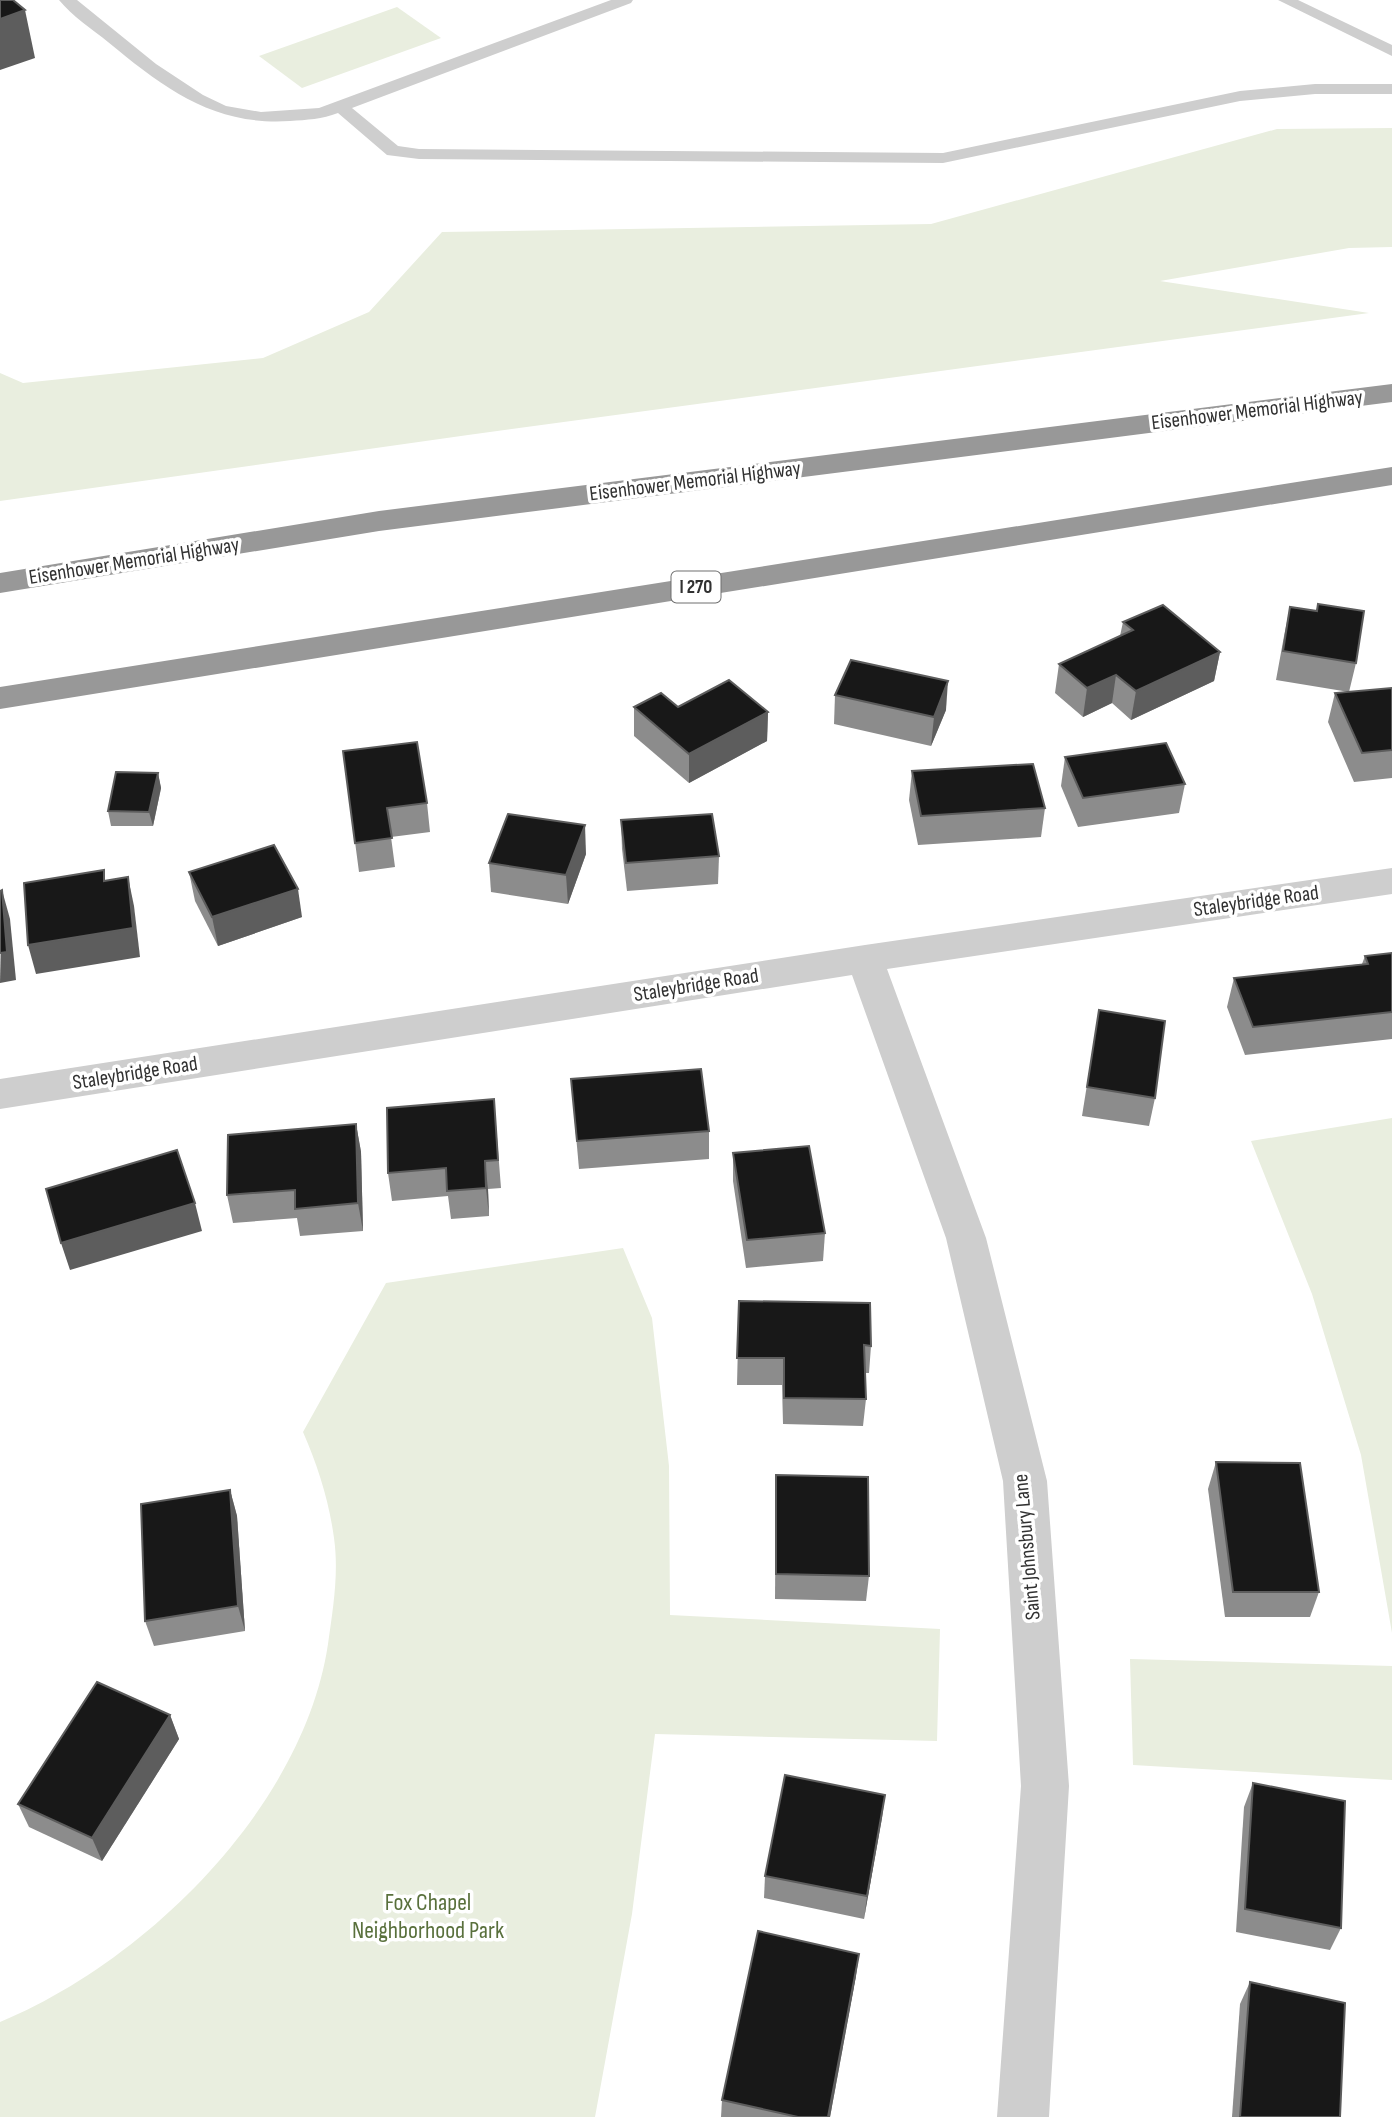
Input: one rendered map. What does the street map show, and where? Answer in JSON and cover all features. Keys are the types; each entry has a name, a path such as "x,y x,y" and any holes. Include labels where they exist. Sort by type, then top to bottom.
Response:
{"highway":[{"name":"Eisenhower Memorial Highway","path":"0,583 379,521 1392,393"},
{"name":"I 270","path":"0,698 1392,476"}],"street":[{"name":"Staleybridge Road","path":"0,1094 865,958 1392,881"},
{"name":"Saint Johnsbury Lane","path":"865,958 966,1238 1025,1481 1045,1786 1023,2117"}],"lane":[{"path":"67,0 201,103 239,115 277,118 322,113 625,0"},
{"path":"1286,0 1392,51"},
{"path":"340,106 393,151 419,154 943,158 1190,108 1227,96 1279,89 1392,89"}],"green space":[{"path":"397,7 441,38 302,88 259,56"},
{"path":"1392,128 1392,247 1349,248 1160,281 1369,313 0,501 0,373 23,383 263,358 369,312 442,232 931,224 1277,129"},
{"path":"1392,1118 1392,1633 1361,1455 1312,1294 1251,1141"},
{"name":"Fox Chapel Neighborhood Park","path":"623,1248 652,1318 669,1466 670,1615 940,1629 937,1741 655,1734 632,1914 595,2117 0,2117 0,2022 55,1995 110,1960 162,1918 210,1871 252,1819 287,1763 313,1704 328,1644 336,1578 334,1538 329,1511 303,1432 386,1283"},
{"path":"1130,1659 1392,1666 1392,1780 1133,1765"}],"building":[{"path":"0,0 13,0 25,10 0,19"},
{"path":"1318,604 1364,611 1356,663 1283,651 1290,607 1317,611"},
{"path":"1163,605 1220,652 1136,691 1116,675 1087,688 1059,664 1133,630 1123,622"},
{"path":"851,660 948,681 934,717 835,695"},
{"path":"729,680 768,712 689,754 634,707 661,693 678,707"},
{"path":"1392,688 1392,750 1362,753 1335,693"},
{"path":"417,742 427,803 387,808 392,838 355,843 343,751"},
{"path":"1166,743 1185,784 1083,798 1065,757"},
{"path":"1033,764 1045,808 921,816 912,771"},
{"path":"116,772 158,773 149,812 108,811"},
{"path":"508,814 585,825 566,875 489,863"},
{"path":"712,814 719,856 626,863 621,820"},
{"path":"274,845 298,889 212,917 189,872"},
{"path":"104,870 104,881 128,877 133,928 28,945 24,883"},
{"path":"2,890 7,952 0,953 0,891"},
{"path":"1392,953 1392,1012 1253,1027 1234,978 1368,964 1365,956"},
{"path":"1099,1010 1165,1021 1155,1098 1087,1087"},
{"path":"701,1069 709,1131 577,1141 571,1079"},
{"path":"494,1099 498,1160 485,1161 486,1188 447,1191 446,1168 388,1173 387,1108"},
{"path":"356,1124 358,1203 295,1209 295,1190 227,1195 228,1135"},
{"path":"809,1146 825,1233 747,1240 733,1153"},
{"path":"177,1150 195,1203 61,1243 46,1189"},
{"path":"739,1301 870,1303 871,1346 864,1345 866,1399 784,1398 784,1358 737,1358"},
{"path":"1216,1462 1300,1463 1319,1592 1233,1592"},
{"path":"776,1475 868,1477 869,1576 776,1574"},
{"path":"230,1490 238,1606 145,1621 141,1504"},
{"path":"97,1682 170,1715 92,1838 18,1804"},
{"path":"785,1775 885,1795 867,1896 765,1876"},
{"path":"1253,1783 1345,1801 1341,1928 1245,1909"},
{"path":"758,1931 859,1954 828,2117 798,2117 722,2100"},
{"path":"1250,1982 1345,2003 1340,2117 1240,2117"}]}
